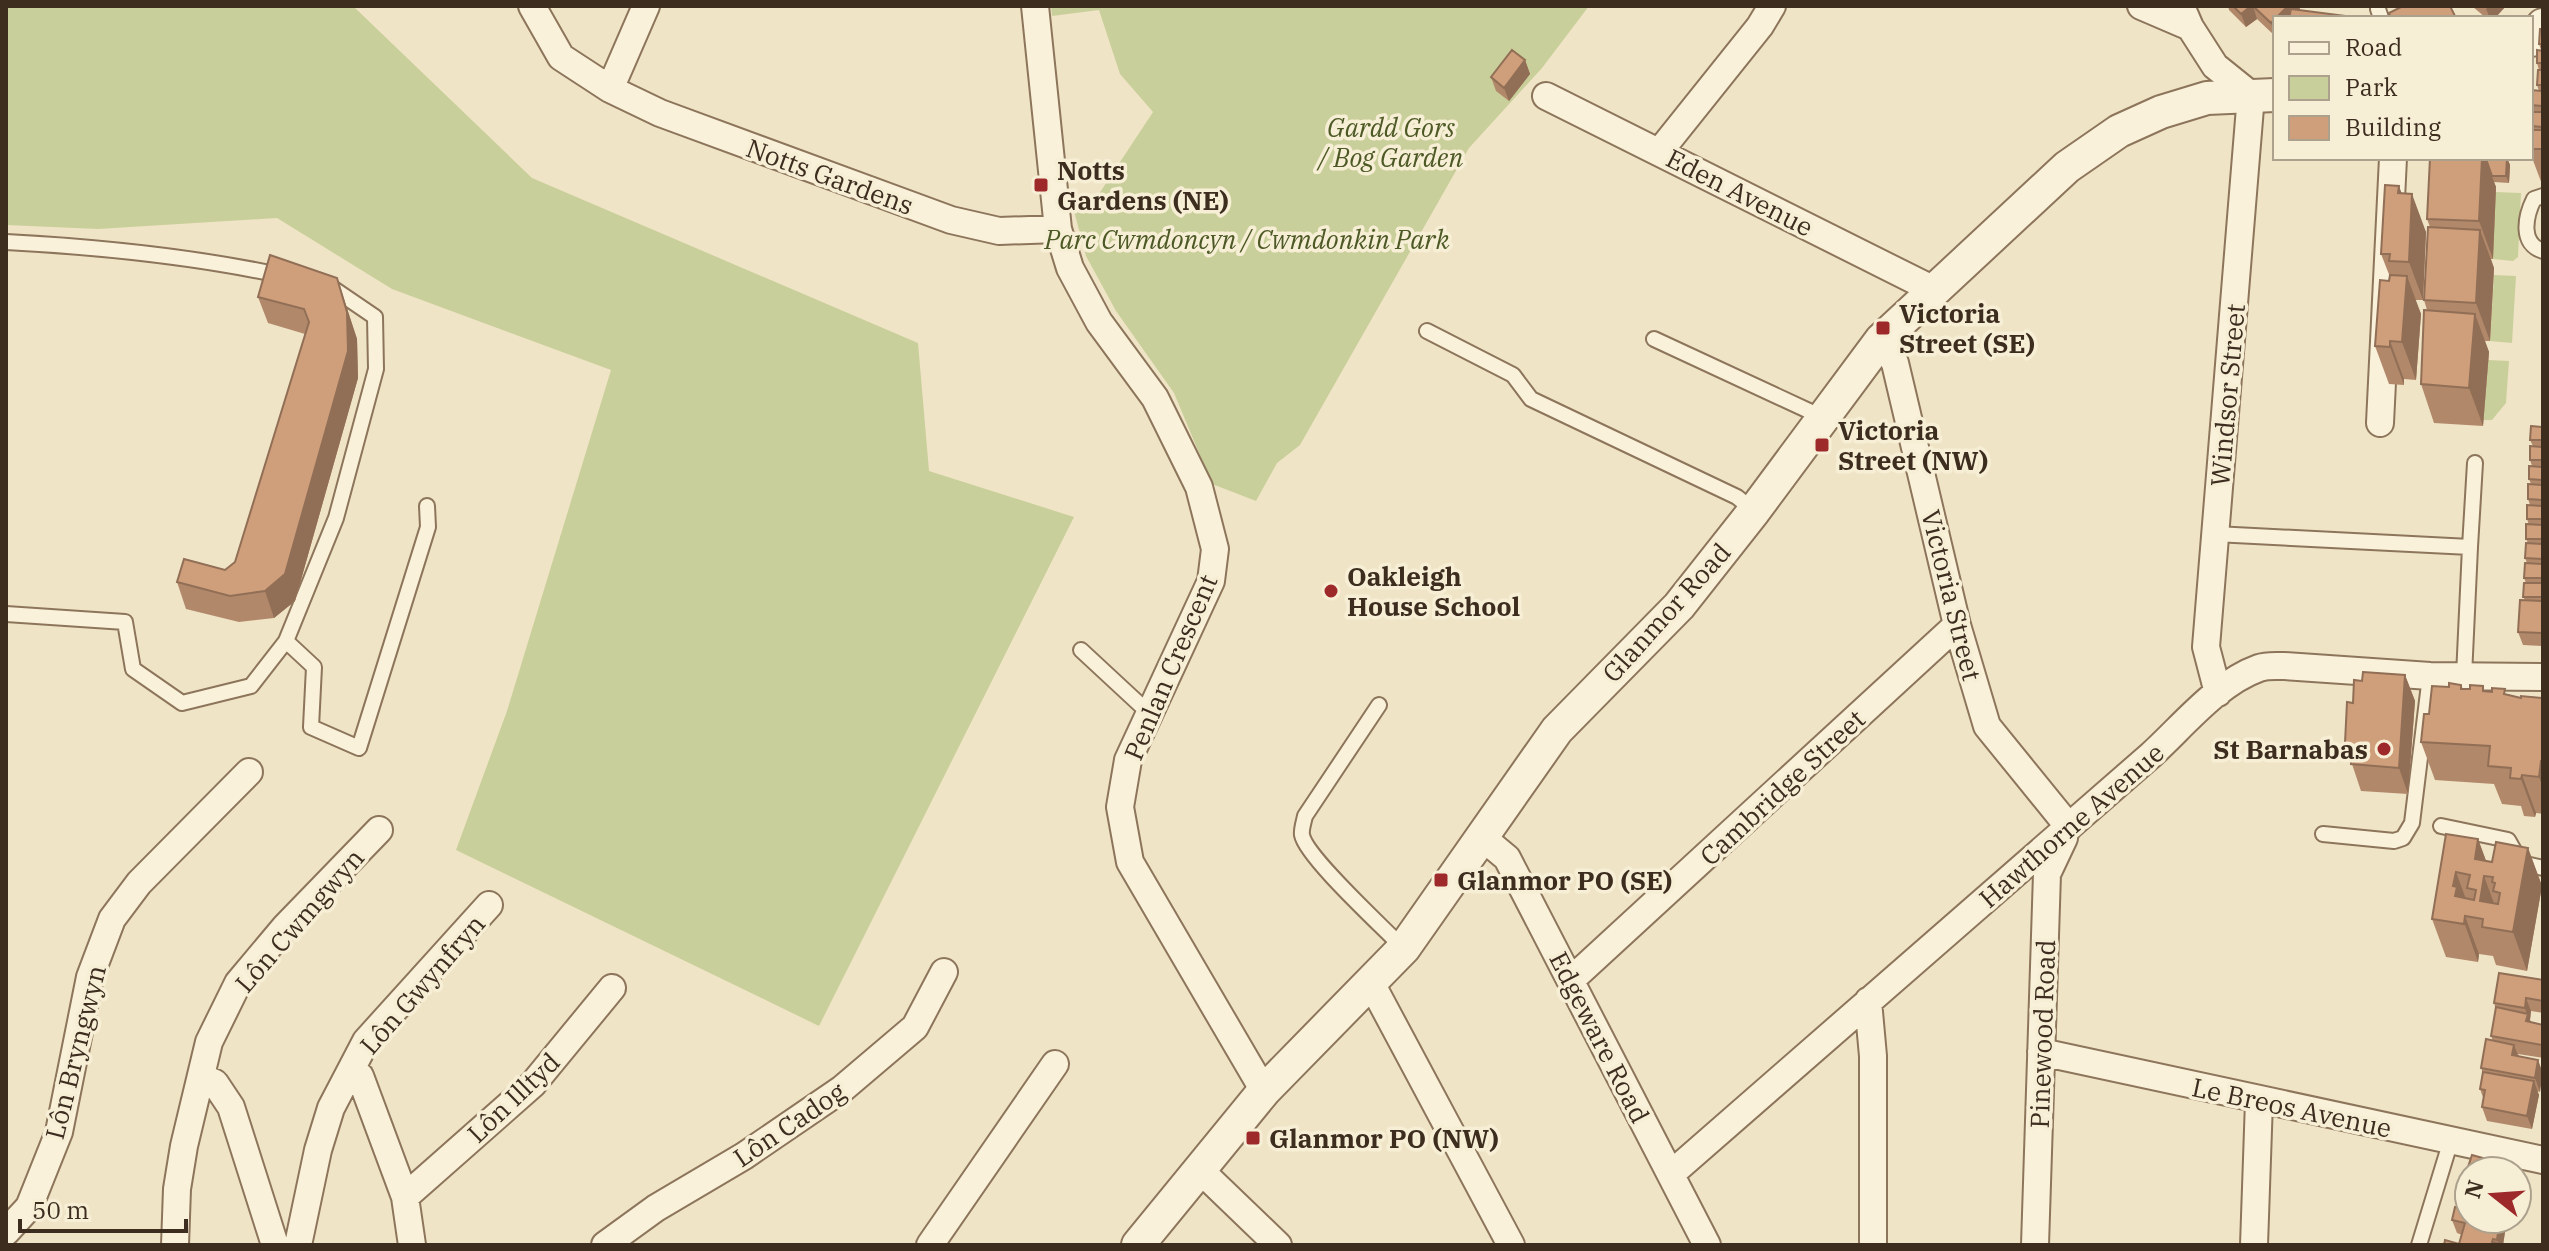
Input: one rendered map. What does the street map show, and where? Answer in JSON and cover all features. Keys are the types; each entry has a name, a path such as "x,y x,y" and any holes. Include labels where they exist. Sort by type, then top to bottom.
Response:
{"street":[{"name":"Notts Gardens","path":"532,6 561,57 610,89 660,113 951,220 999,231 1058,229"},
{"path":"610,89 646,6"},
{"name":"Penlan Crescent","path":"1035,6 1058,229 1070,268 1099,322 1155,398 1199,487 1215,549 1211,581 1128,760 1120,807 1130,862 1264,1091"},
{"path":"1660,151 1760,26 1772,6"},
{"path":"2141,6 2186,16 2215,66 2263,95"},
{"name":"Glanmor Road","path":"1138,1245 1264,1091 1404,948 1557,730 1679,606 1881,340 2067,167 2119,131 2161,112 2207,98 2263,95"},
{"name":"Windsor Street","path":"2218,693 2206,647 2215,534 2263,95"},
{"name":"Eden Avenue","path":"1546,96 1934,290"},
{"path":"2380,423 2393,160"},
{"name":"Victoria Street","path":"1881,340 1895,363 1957,625 1987,726 2069,827"},
{"name":"Cambridge Street","path":"1571,980 1957,625"},
{"name":"Hawthorne Avenue","path":"1671,1174 2218,693 2262,667 2430,676 2543,677"},
{"name":"Lôn Bryngwyn","path":"6,1232 29,1207 59,1132 90,977 112,919 139,883 249,772"},
{"name":"Pinewood Road","path":"2035,1245 2047,874 2069,827"},
{"name":"Lôn Cwmgwyn","path":"175,1245 177,1189 184,1146 209,1042 238,983 285,927 379,830"},
{"name":"Edgeware Road","path":"1483,838 1507,858 1707,1245"},
{"name":"Lôn Gwynfryn","path":"298,1245 327,1122 366,1041 489,905"},
{"name":"Lôn Cadog","path":"619,1241 656,1208 744,1156 842,1089 915,1027 944,972"},
{"path":"1371,983 1511,1245"},
{"name":"Lôn Illtyd","path":"405,1197 533,1084 612,988"},
{"path":"1868,1001 1873,1056 1873,1245"},
{"name":"Le Breos Avenue","path":"2041,1052 2543,1160"},
{"path":"930,1245 1055,1064"},
{"path":"351,1070 360,1076 405,1197 412,1245"},
{"path":"201,1077 215,1083 231,1107 275,1245"},
{"path":"2254,1245 2259,1101"},
{"path":"1200,1170 1278,1245"}],"lane":[{"path":"2543,196 2534,199 2530,208 2527,241 2532,248 2543,251"},
{"path":"6,242 102,247 228,264 328,285 375,317 376,369 336,518 286,641 251,686 182,703 133,669 125,622 6,614"},
{"path":"1427,331 1513,375 1531,399 1737,497 1754,511"},
{"path":"1654,339 1822,417"},
{"path":"2464,676 2475,463"},
{"path":"286,641 314,667 311,727 359,748 428,527 427,506"},
{"path":"2215,534 2470,547"},
{"path":"1081,650 1150,714"},
{"path":"2323,834 2394,841 2403,838 2412,823 2430,676"},
{"path":"1379,705 1305,816 1302,835 1324,867 1404,948"},
{"path":"2441,826 2508,840 2521,863 2543,868"},
{"path":"2419,1245 2451,1140"}],"green space":[{"path":"6,6 353,6 532,178 918,343 929,471 1074,517 819,1026 456,850 507,711 611,370 392,289 277,218 98,229 6,225"},
{"name":"Parc Cwmdoncyn / Cwmdonkin Park","path":"1051,6 1589,6 1542,68 1469,148 1300,445 1277,463 1256,501 1212,484 1174,393 1116,311 1086,256 1074,211 1089,209 1153,112 1120,74 1099,10 1052,16"},
{"path":"2495,192 2521,193 2518,257 2513,261 2493,259"},
{"path":"2494,275 2516,276 2512,343 2490,341"},
{"path":"2488,360 2509,361 2506,403 2492,420 2483,420"}],"building":[{"path":"2233,6 2251,6 2241,14"},
{"path":"2253,6 2288,6 2278,16 2273,16 2271,23"},
{"path":"2403,6 2450,6 2455,16 2390,16 2389,13"},
{"path":"2291,9 2345,16 2289,16"},
{"path":"2540,29 2543,29 2543,44 2539,44"},
{"path":"1512,50 1525,60 1504,88 1491,77"},
{"path":"2537,50 2543,51 2543,63 2537,63"},
{"path":"2538,70 2543,70 2543,85 2537,85"},
{"path":"2533,90 2543,91 2543,106 2533,105"},
{"path":"2533,112 2543,112 2543,127 2533,126"},
{"path":"2533,130 2543,130 2543,149 2533,149"},
{"path":"2430,160 2482,160 2479,221 2427,219"},
{"path":"2486,160 2507,160 2506,176 2492,176"},
{"path":"2385,185 2399,186 2398,193 2412,194 2409,262 2389,261 2390,254 2381,254"},
{"path":"2428,227 2480,230 2476,303 2424,300"},
{"path":"270,255 337,278 347,312 348,351 285,574 265,591 230,596 177,582 184,559 225,570 235,562 309,322 304,309 258,297"},
{"path":"2390,275 2407,276 2402,342 2390,341 2390,347 2375,346 2380,280 2389,281"},
{"path":"2424,310 2475,314 2469,388 2421,384"},
{"path":"2531,426 2543,427 2543,440 2530,440"},
{"path":"2530,446 2543,447 2543,460 2530,460"},
{"path":"2529,466 2543,467 2543,480 2529,479"},
{"path":"2528,484 2543,485 2543,500 2528,499"},
{"path":"2527,505 2543,506 2543,519 2527,519"},
{"path":"2526,524 2543,525 2543,539 2526,539"},
{"path":"2526,543 2543,544 2543,559 2525,558"},
{"path":"2525,563 2543,564 2543,578 2524,578"},
{"path":"2524,583 2543,583 2543,597 2523,597"},
{"path":"2520,600 2543,601 2543,633 2518,632"},
{"path":"2363,672 2405,675 2399,768 2351,764 2352,744 2345,743 2347,702 2353,703 2354,680 2362,681"},
{"path":"2449,683 2461,685 2461,689 2470,689 2470,685 2483,686 2483,691 2505,689 2504,694 2543,698 2543,761 2539,777 2522,775 2521,779 2510,778 2511,768 2488,766 2490,746 2421,742 2424,714 2429,714 2432,686 2449,687"},
{"path":"2446,834 2478,839 2475,859 2492,862 2496,842 2528,848 2513,932 2482,927 2483,919 2465,916 2464,924 2432,919","holes":["2456,872 2470,875 2467,888 2476,890 2474,900 2455,896 2457,887 2453,886","2484,876 2493,877 2493,891 2500,893 2498,904 2480,901"]},
{"path":"2499,973 2543,980 2543,1001 2526,998 2525,1008 2494,1003"},
{"path":"2496,1007 2528,1014 2526,1021 2543,1025 2542,1045 2491,1036"},
{"path":"2486,1039 2514,1045 2512,1055 2538,1060 2535,1078 2481,1068"},
{"path":"2483,1072 2534,1081 2527,1116 2482,1107 2485,1090 2480,1089"},
{"path":"2462,1235 2498,1235 2497,1240 2493,1239 2492,1242 2495,1245 2444,1245 2445,1240 2459,1244"}],"place":[{"name":"Notts Gardens (NE)","path":"1041,185"},
{"name":"Victoria Street (SE)","path":"1883,328"},
{"name":"Victoria Street (NW)","path":"1822,445"},
{"name":"Oakleigh House School","path":"1331,591"},
{"name":"St Barnabas","path":"2384,749"},
{"name":"Glanmor PO (SE)","path":"1441,880"},
{"name":"Glanmor PO (NW)","path":"1253,1138"}],"park label":[{"name":"Gardd Gors / Bog Garden","path":"1391,142"}]}
